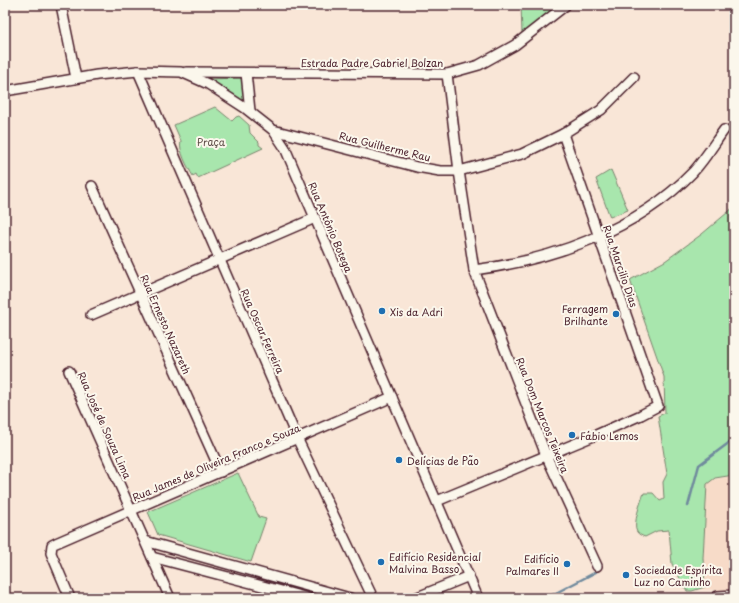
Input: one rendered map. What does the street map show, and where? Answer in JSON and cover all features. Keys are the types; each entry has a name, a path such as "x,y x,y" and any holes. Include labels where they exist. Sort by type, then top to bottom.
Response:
{"highway":[{"path":"718,598 734,597"}],"street":[{"path":"61,5 76,78"},
{"name":"Estrada Padre Gabriel Bolzan","path":"181,72 447,74 479,65 515,45 566,5"},
{"name":"Rua Antônio Botega","path":"5,91 76,78 138,71 181,72 208,84 250,111 273,130 285,148 478,598"},
{"name":"Rua Oscar Ferreira","path":"138,71 219,260 298,438 373,598"},
{"path":"246,73 250,111"},
{"name":"Rua Dom Marcos Teixeira","path":"447,74 459,171 474,270 546,455 597,566"},
{"name":"Rua Guilherme Rau","path":"273,130 417,167 440,171 459,171 522,154 563,134 601,110 634,77"},
{"path":"474,270 527,260 553,253 614,229 669,194 696,168 708,154 724,130"},
{"name":"Rua Marcilio Dias","path":"546,455 658,406 563,134"},
{"name":"Rua Ernesto Nazareth","path":"92,186 220,472"},
{"path":"91,315 315,218"},
{"name":"Rua José de Souza Lima","path":"69,371 170,598"},
{"name":"Rua James de Oliveira Franco e Souza","path":"70,598 52,558 52,545 392,397"},
{"path":"437,501 546,455"},
{"path":"145,541 350,598"},
{"path":"152,557 308,598"},
{"path":"261,573 271,598"},
{"path":"415,598 469,576"}],"shaded area":[{"path":"734,476 734,591 702,589 707,481"}],"green space":[{"path":"521,5 560,5 522,34"},
{"path":"242,78 244,101 207,79"},
{"name":"Praça","path":"215,107 232,121 239,116 249,125 250,133 263,148 198,178 196,174 193,176 186,164 180,145 181,141 174,125"},
{"path":"611,170 628,210 610,217 596,179"},
{"path":"734,207 734,475 715,478 707,484 703,558 705,587 687,591 672,564 669,530 657,531 645,537 641,536 636,529 638,513 644,493 653,493 660,501 664,499 663,482 667,474 658,416 665,413 664,377 630,280 665,261 702,234"},
{"path":"238,473 259,517 266,519 251,562 158,535 148,512"}],"waterway":[{"path":"688,506 699,465 734,439"},
{"path":"552,595 596,572"}],"place":[{"name":"Xis da Adri","path":"382,311"},
{"name":"Ferragem Brilhante","path":"616,314"},
{"name":"Fábio Lemos","path":"572,435"},
{"name":"Delícias de Pão","path":"399,460"},
{"name":"Edifício Residencial Malvina Basso","path":"381,562"},
{"name":"Edifício Palmares II","path":"567,564"},
{"name":"Sociedade Espírita Luz no Caminho","path":"626,575"}]}
